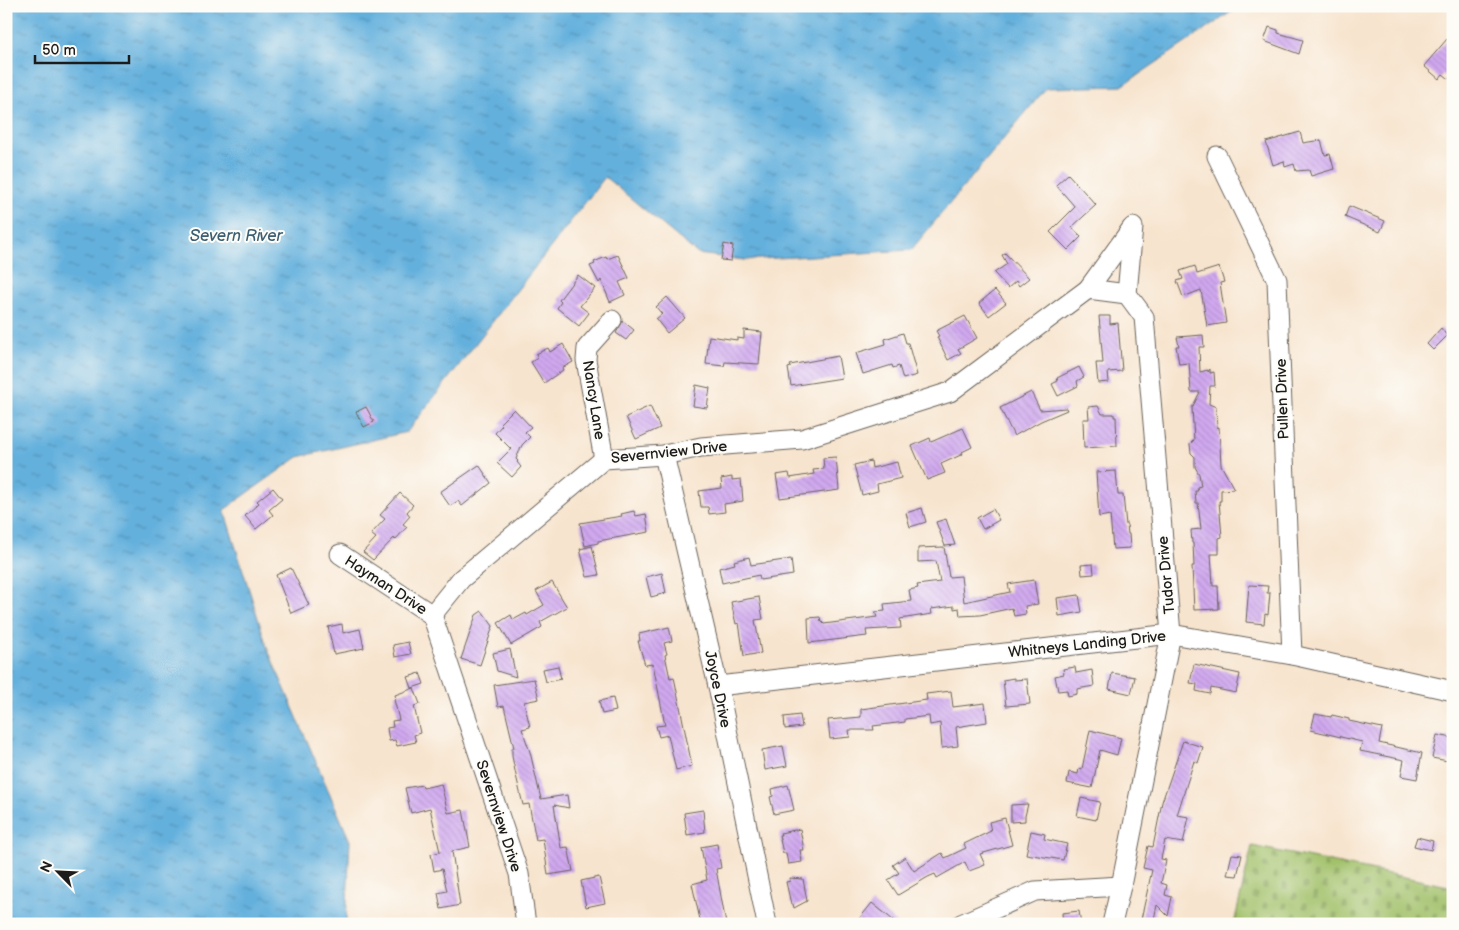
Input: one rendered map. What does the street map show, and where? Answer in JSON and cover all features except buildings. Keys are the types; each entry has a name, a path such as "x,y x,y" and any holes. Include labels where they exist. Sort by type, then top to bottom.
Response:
{"street":[{"name":"Pullen Drive","path":"1217,156 1277,280 1292,655"},
{"name":"Severnview Drive","path":"526,924 519,874 432,615 460,579 604,459 664,455 701,447 802,439 950,392 1088,289 1133,228 1127,294"},
{"path":"1088,289 1127,294"},
{"name":"Tudor Drive","path":"1112,924 1171,634 1144,317 1127,294"},
{"name":"Nancy Lane","path":"604,459 586,360 587,348 612,320"},
{"name":"Joyce Drive","path":"664,455 718,686 767,924"},
{"name":"Hayman Drive","path":"340,554 432,615"},
{"name":"Whitneys Landing Drive","path":"718,686 1171,634 1292,655 1453,691"},
{"path":"960,924 1035,890 1121,886"}],"green space":[{"path":"1252,846 1453,887 1453,924 1234,924"}],"water":[{"name":"Severn River","path":"6,6 1240,6 1122,86 1046,88 911,250 744,260 698,254 605,177 407,432 298,457 224,510 268,650 350,841 346,924 6,924"}]}
